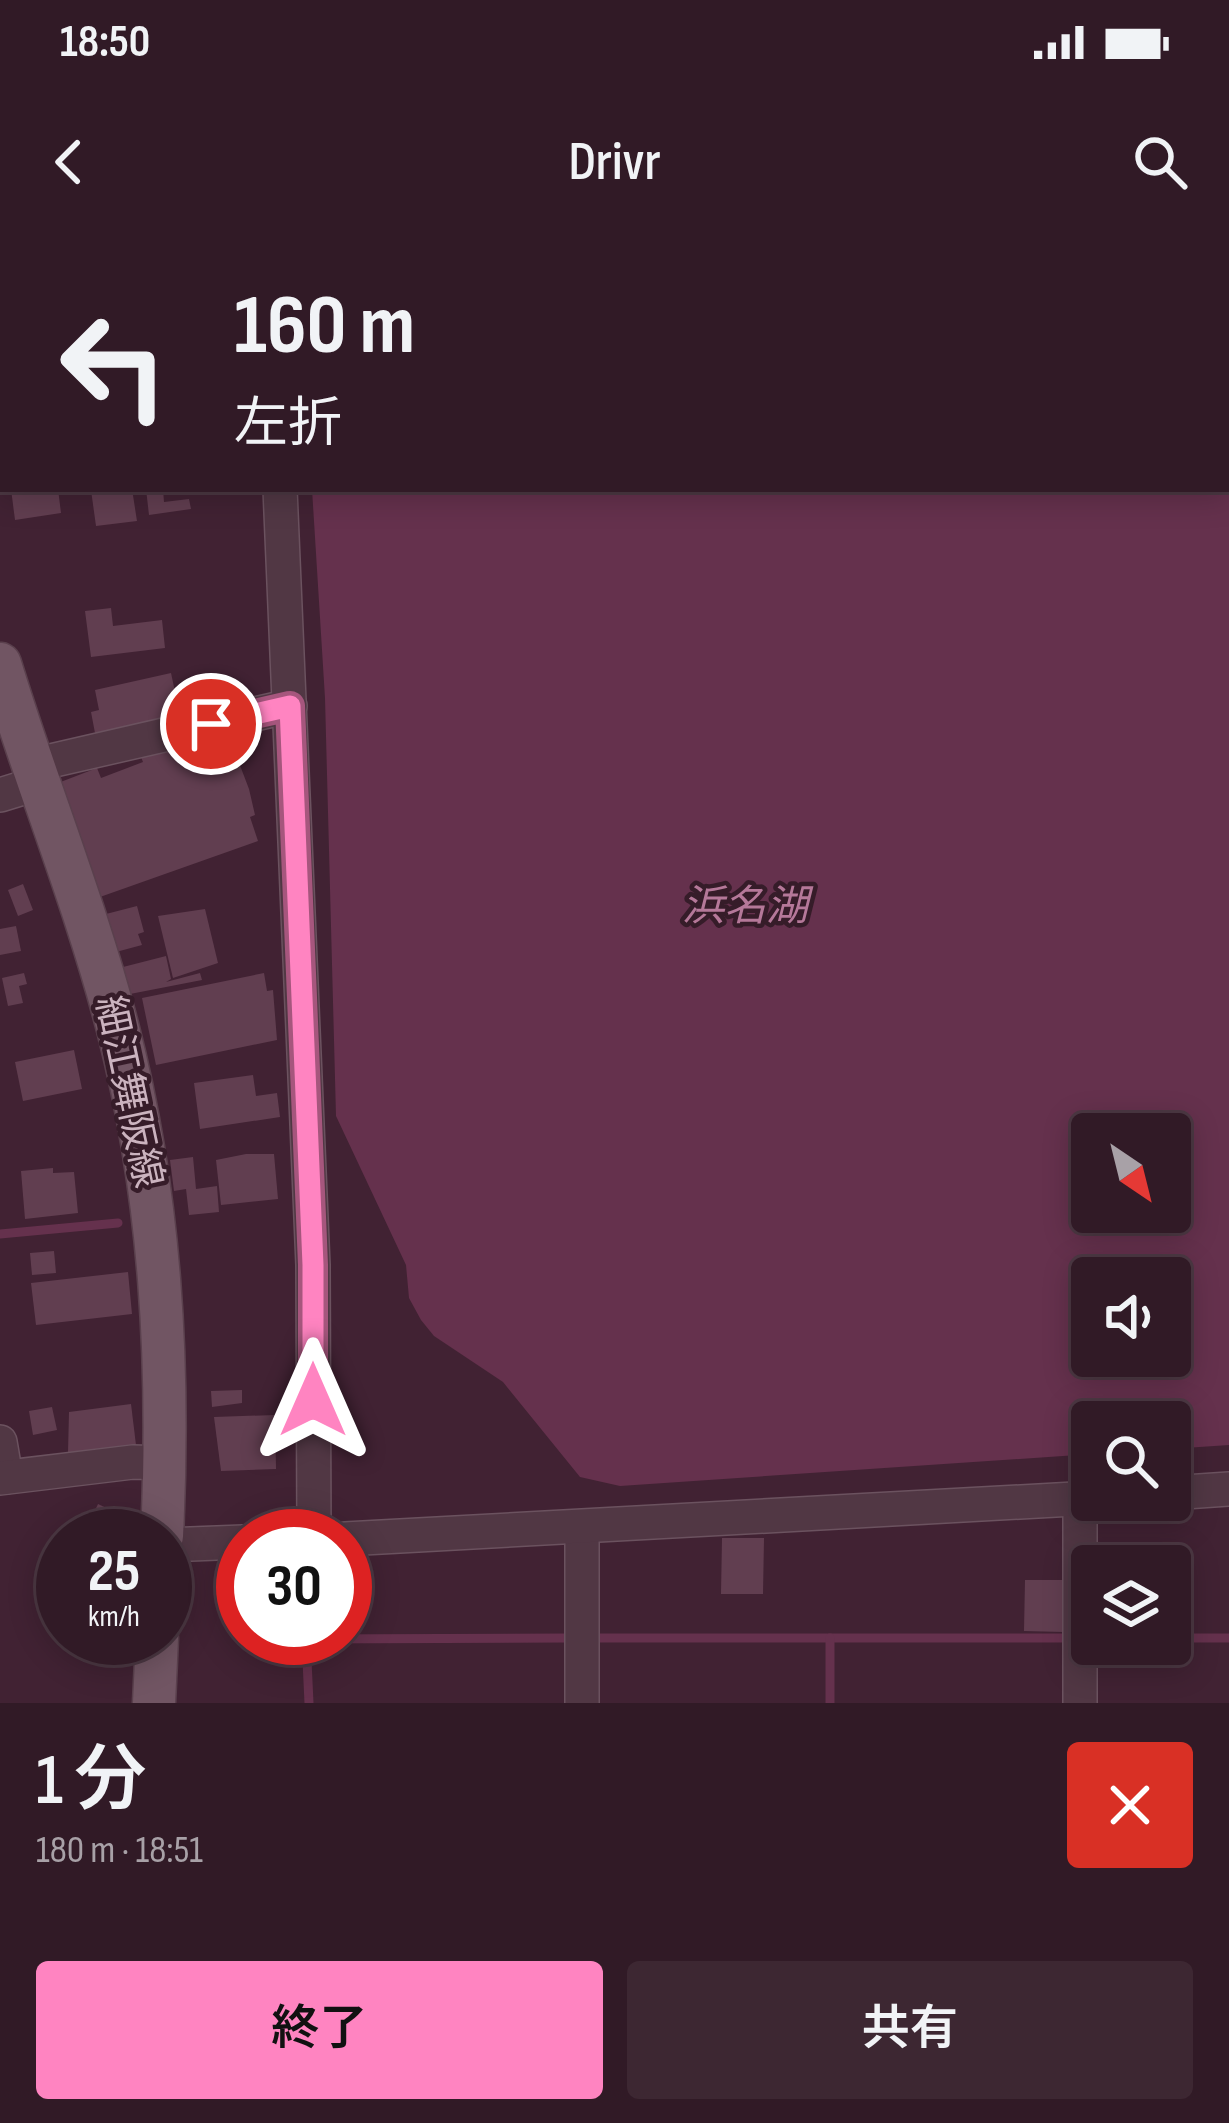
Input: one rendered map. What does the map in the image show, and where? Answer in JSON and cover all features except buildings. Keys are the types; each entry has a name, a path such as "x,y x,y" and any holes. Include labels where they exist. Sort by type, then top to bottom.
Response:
{"main road":[{"name":"細江舞阪線","path":"0,664 24,781 104,977 141,1135 162,1296 163,1509"},
{"path":"154,1703 156,1665"}],"street":[{"path":"280,492 313,1265 314,1509"},
{"path":"24,781 290,706"},
{"path":"0,1442 3,1478 133,1462 165,1463"},
{"path":"1191,1492 1229,1489"},
{"path":"372,1538 1071,1499"},
{"path":"1080,1703 1085,1521"},
{"path":"582,1529 582,1703"}],"water":[{"name":"浜名湖","path":"312,492 1229,492 1229,1445 1191,1448 1191,1401 1071,1401 1071,1455 620,1486 580,1477 503,1382 434,1336 421,1320 409,1298 406,1265 336,1116 325,698"}],"waterway":[{"path":"0,1234 118,1223"},
{"path":"309,1703 306,1639 569,1638"},
{"path":"595,1638 1065,1638"},
{"path":"830,1638 830,1703"},
{"path":"1191,1638 1229,1638"}],"route":[{"path":"211,724 290,706 313,1265 313,1400"}]}
